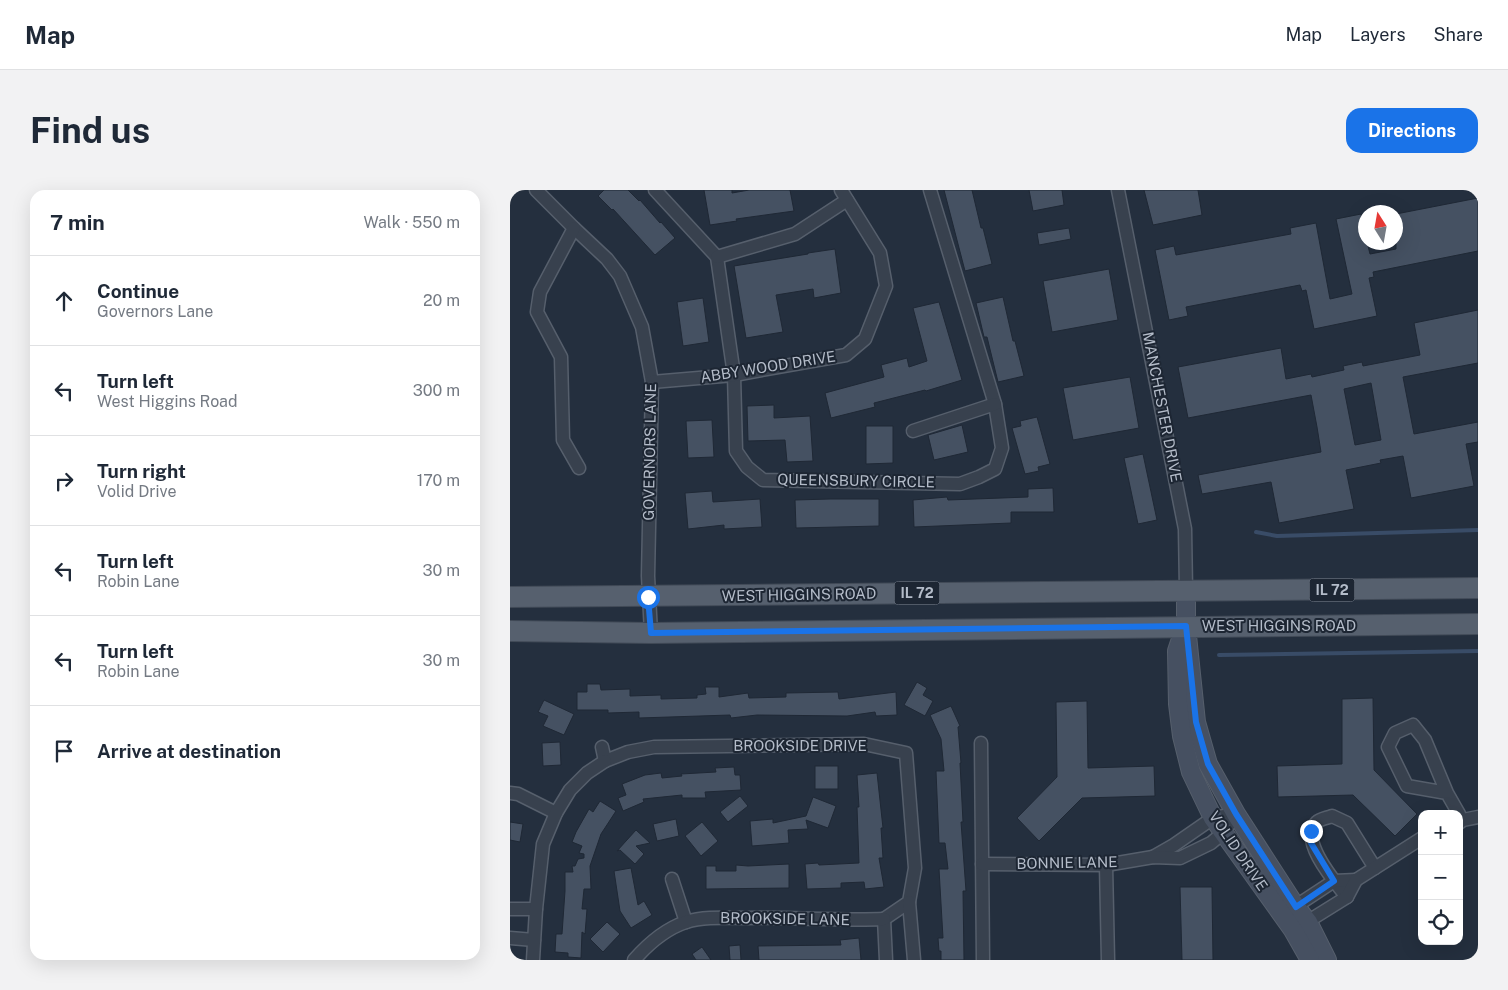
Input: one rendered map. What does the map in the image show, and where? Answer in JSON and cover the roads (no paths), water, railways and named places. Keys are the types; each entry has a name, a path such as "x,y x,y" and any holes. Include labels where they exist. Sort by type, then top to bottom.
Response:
{"main road":[{"name":"WEST HIGGINS ROAD","path":"510,597 1478,588"},
{"name":"WEST HIGGINS ROAD","path":"510,631 651,633 1478,624"}],"street":[{"name":"GOVERNORS LANE","path":"536,190 607,259 620,276 642,327 652,382 648,597 651,633"},
{"path":"655,190 717,257 795,234 844,195"},
{"name":"QUEENSBURY CIRCLE","path":"717,257 734,375 736,451 747,467 763,480 960,484 979,478 995,469 1002,448 995,404 930,190"},
{"name":"MANCHESTER DRIVE","path":"1118,190 1185,529 1186,626"},
{"name":"ABBY WOOD DRIVE","path":"652,382 734,375 846,355 865,339 886,286 880,253 844,195"},
{"path":"574,228 540,292 537,312 561,357 563,440 580,468"},
{"path":"913,431 995,404"},
{"name":"VOLID DRIVE","path":"1186,626 1196,722 1208,764 1289,911"},
{"name":"VOLID DRIVE","path":"1186,626 1177,651 1178,704 1182,736 1191,772 1212,818 1327,960"},
{"path":"1447,793 1407,786 1388,747 1395,733 1413,725 1425,740 1456,810"},
{"name":"BROOKSIDE DRIVE","path":"533,960 543,844 556,813 570,790 587,773 606,761 628,752 654,747 864,744 906,753 915,868 909,902"},
{"path":"981,744 983,960"},
{"path":"602,747 606,761"},
{"path":"510,793 518,794 556,813"},
{"name":"BONNIE LANE","path":"1152,858 1212,818 1236,814"},
{"name":"BONNIE LANE","path":"982,864 1106,865 1152,858 1180,858 1210,843 1223,833 1236,814"},
{"path":"1347,897 1334,881 1311,843 1311,831 1318,821 1332,816 1347,823 1375,868"},
{"path":"1463,818 1478,817"},
{"path":"1289,911 1334,881 1356,880 1418,841"},
{"path":"1106,865 1108,960"},
{"path":"672,879 686,922"},
{"path":"1301,926 1347,897 1356,880"},
{"path":"886,960 884,919 909,902 914,960"},
{"path":"510,909 536,910"},
{"name":"BROOKSIDE LANE","path":"634,960 663,933 686,922 709,918 884,919"},
{"name":"VOLID DRIVE","path":"1301,926 1310,960"},
{"path":"510,938 534,940"}],"waterway":[{"path":"1256,532 1277,536 1478,530"},
{"path":"1219,655 1478,651"}]}
